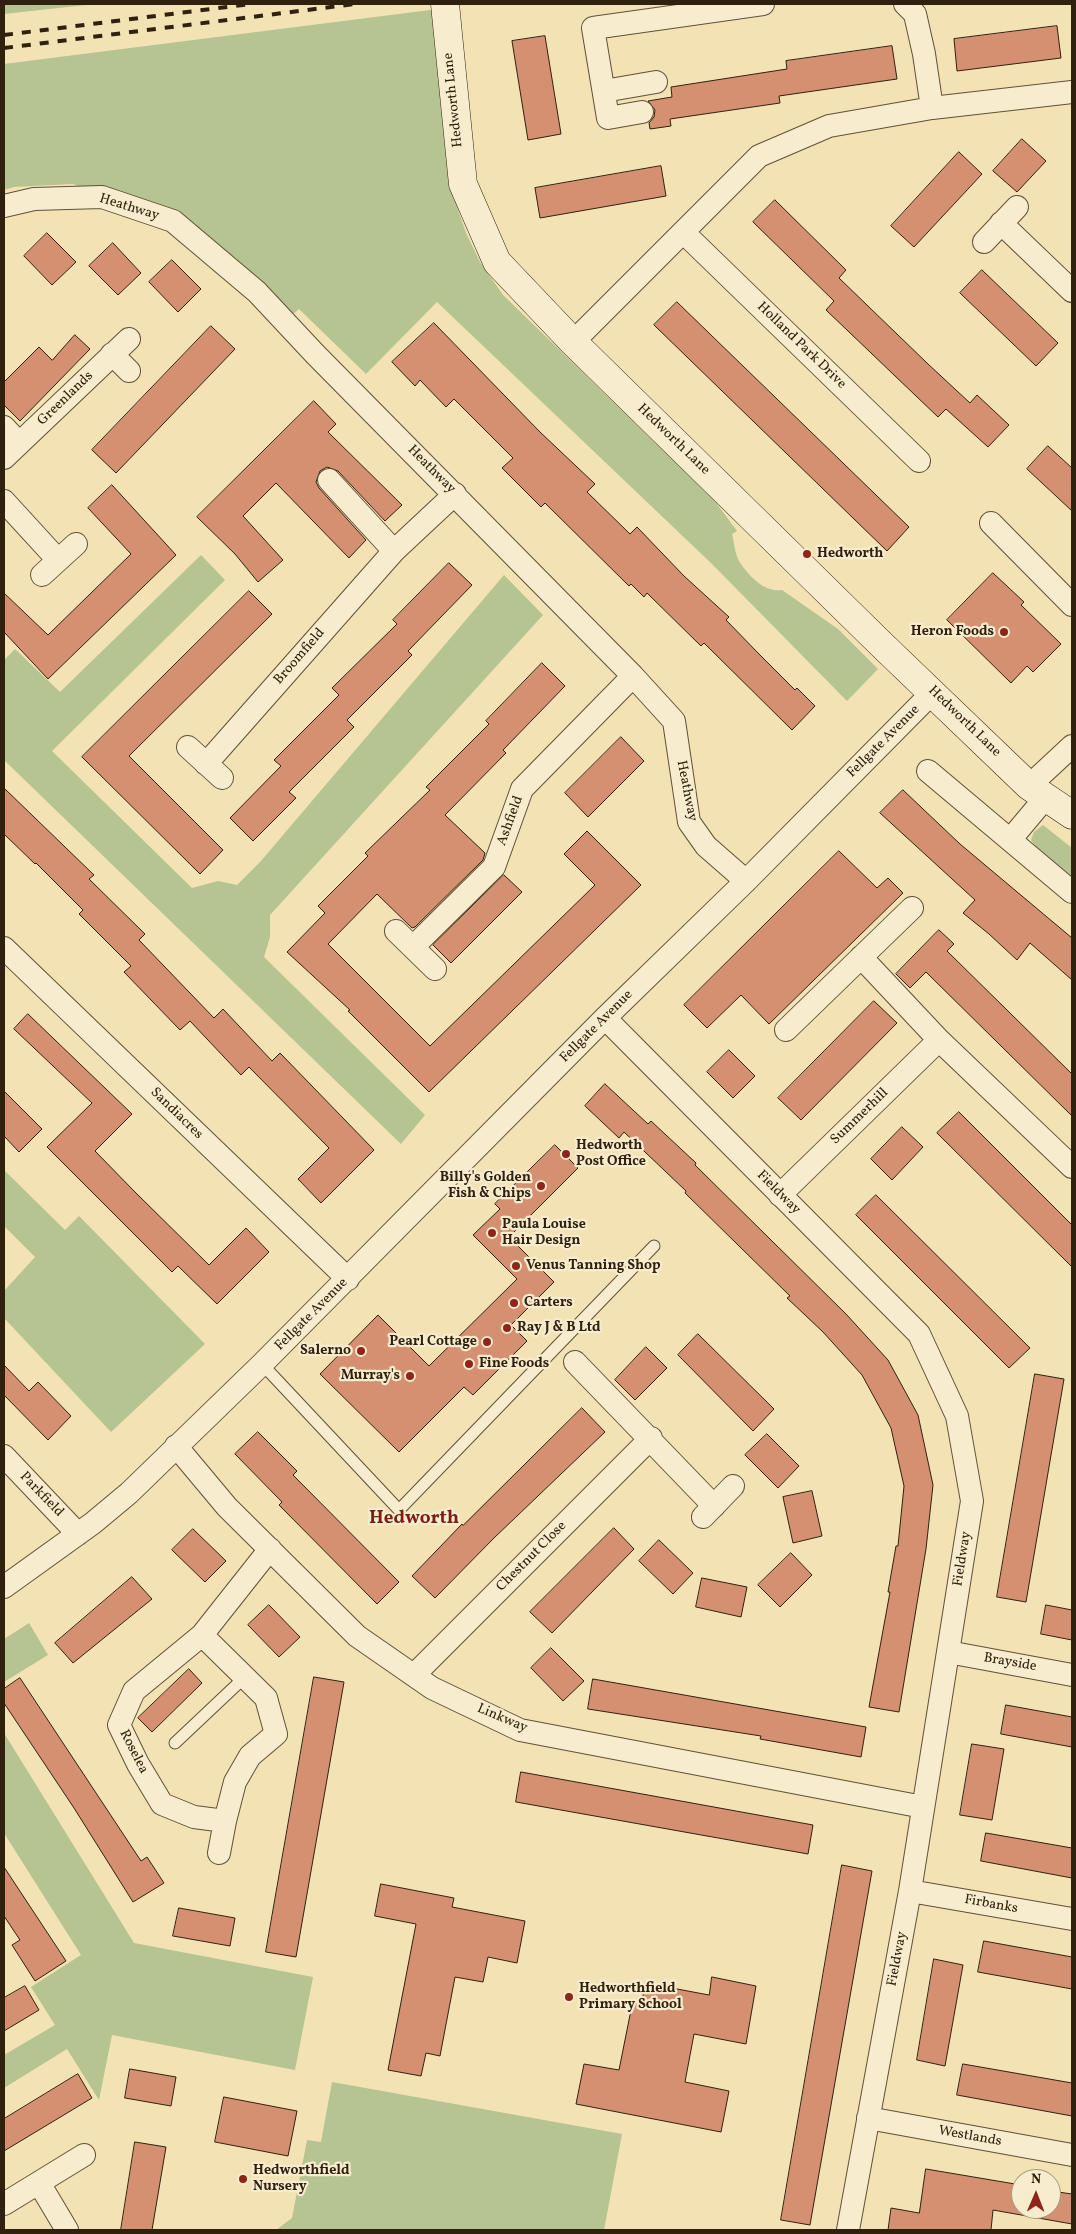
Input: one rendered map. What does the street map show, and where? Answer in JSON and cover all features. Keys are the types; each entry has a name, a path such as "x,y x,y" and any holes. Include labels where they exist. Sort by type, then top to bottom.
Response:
{"street":[{"name":"Hedworth Lane","path":"445,4 463,184 496,262 573,342 933,692 1038,792 1072,816"},
{"path":"642,112 608,118 593,28 763,4"},
{"path":"905,4 915,14 924,54 932,108"},
{"path":"604,91 656,82"},
{"path":"573,342 758,156 829,126 932,108 1072,92"},
{"name":"Heathway","path":"4,206 34,199 102,197 172,221 257,292 315,354 634,676 674,721 689,822 706,846 746,881"},
{"path":"984,242 1017,207"},
{"path":"1001,224 1072,291"},
{"name":"Holland Park Drive","path":"683,232 920,461"},
{"name":"Greenlands","path":"9,443 129,339"},
{"path":"112,354 129,371"},
{"path":"329,480 394,551"},
{"name":"Broomfield","path":"188,747 214,771 394,551 455,494"},
{"path":"4,501 50,568 76,544"},
{"path":"991,523 1072,605"},
{"name":"Ashfield","path":"413,947 494,867 522,789 634,676"},
{"name":"Fellgate Avenue","path":"4,1587 78,1534 128,1493 262,1364 605,1018 746,881 933,692"},
{"path":"1010,840 1038,792 1072,746"},
{"path":"928,770 1072,892"},
{"path":"786,1030 912,908"},
{"path":"396,931 435,969"},
{"name":"Sandiacres","path":"4,948 348,1279"},
{"path":"862,957 939,1040 1072,1167"},
{"name":"Fieldway","path":"605,1018 919,1334 958,1416 972,1501 910,1891 848,2230"},
{"name":"Summerhill","path":"780,1195 939,1040"},
{"path":"575,1362 651,1438 708,1511 733,1486"},
{"name":"Chestnut Close","path":"414,1675 651,1438"},
{"name":"Linkway","path":"176,1446 227,1506 357,1636 432,1688 520,1730 923,1807"},
{"name":"Parkfield","path":"4,1456 78,1534"},
{"name":"Roselea","path":"225,1821 194,1817 162,1804 138,1764 119,1725 134,1690 202,1635 270,1549"},
{"path":"202,1635 246,1676 266,1698 276,1734 250,1756 234,1782 219,1853"},
{"name":"Brayside","path":"948,1652 1072,1675"},
{"name":"Firbanks","path":"910,1891 1072,1919"},
{"name":"Westlands","path":"868,2118 1072,2155"},
{"path":"4,2204 84,2155"},
{"path":"38,2183 67,2230"}],"lane":[{"path":"262,1364 399,1510 654,1246"},
{"path":"175,1743 246,1676"}],"green space":[{"path":"4,4 95,4 4,14"},
{"path":"446,8 452,192 466,233 480,262 503,295 714,500 737,531 732,534 736,555 752,577 769,589 782,590 838,629 878,669 847,701 712,564 437,302 366,374 299,309 285,321 173,221 102,197 73,184 14,187 4,190 4,64"},
{"path":"201,555 225,580 52,751 192,888 218,881 237,885 261,861 504,575 543,615 270,915 270,937 264,957 425,1115 401,1144 4,760 4,660 15,649 60,692"},
{"path":"1043,825 1072,848 1072,883 1047,863 1031,840 1034,832"},
{"path":"4,1170 65,1230 79,1216 205,1344 111,1432 4,1318 4,1291 35,1257 4,1226"},
{"path":"29,1623 48,1655 4,1682 4,1639"},
{"path":"4,1733 134,1943 313,1977 295,2070 112,2035 99,2100 67,2049 4,2088 4,2055 55,2025 31,1987 81,1955 4,1833"},
{"path":"332,2082 622,2134 604,2230 276,2230 292,2218 307,2140 321,2142"}],"building":[{"path":"1057,26 1061,58 957,71 954,39"},
{"path":"545,36 561,134 528,140 512,41"},
{"path":"892,46 897,79 779,96 780,103 670,119 671,126 650,129 649,123 654,117 655,110 648,101 672,97 671,87 787,69 786,61"},
{"path":"1022,139 1046,161 1017,192 993,171"},
{"path":"959,152 982,174 914,247 891,226"},
{"path":"661,166 666,196 540,218 535,188"},
{"path":"775,200 846,270 839,278 928,364 970,403 977,395 1009,425 988,447 946,409 938,417 826,310 834,301 753,222"},
{"path":"47,233 76,262 52,285 24,256"},
{"path":"113,243 141,273 118,295 89,266"},
{"path":"172,260 201,289 178,312 149,282"},
{"path":"982,270 1058,343 1036,366 960,293"},
{"path":"677,302 909,527 887,551 654,325"},
{"path":"434,323 540,432 595,484 587,492 630,534 637,527 684,576 729,617 726,620 760,655 795,690 797,688 815,706 792,730 704,643 701,646 647,593 644,597 631,584 629,586 545,503 541,507 502,468 513,458 454,399 446,407 420,380 415,386 392,362"},
{"path":"211,326 235,349 116,473 92,450"},
{"path":"75,335 90,349 20,421 4,405 4,382 39,347 52,360"},
{"path":"314,401 336,424 328,432 402,505 385,521 338,471 327,467 320,471 316,482 319,488 366,540 349,558 276,483 243,516 283,560 258,582 235,554 197,517"},
{"path":"1048,446 1072,468 1072,511 1027,469"},
{"path":"112,485 176,555 48,679 4,632 4,593 48,635 131,554 88,508"},
{"path":"449,563 472,585 408,651 412,655 347,720 354,727 289,792 296,798 253,841 230,818 281,766 274,760 339,695 332,688 397,624 393,620"},
{"name":"Heron Foods","path":"993,573 1024,602 1021,605 1061,644 1033,672 1027,666 1011,683 947,620"},
{"path":"249,591 272,614 129,756 223,850 200,874 82,757"},
{"path":"542,663 565,686 503,750 506,753 445,815 485,853 483,860 415,927 412,928 377,894 328,944 430,1046 595,885 564,854 587,831 641,885 429,1092 348,1011 350,1010 287,952 325,913 318,906 368,856 365,853 430,790 426,787 489,724 486,721"},
{"path":"621,737 644,761 588,817 565,793"},
{"path":"4,788 94,875 89,879 145,934 139,940 214,1018 223,1009 272,1061 280,1053 374,1150 321,1203 298,1179 329,1148 249,1067 241,1075 190,1021 180,1030 124,972 131,966 79,914 83,910 4,834"},
{"path":"903,790 960,844 1072,938 1072,980 1030,943 1017,960 963,913 975,900 880,813"},
{"path":"839,851 877,888 888,878 903,893 769,1024 741,995 707,1028 684,1005"},
{"path":"504,875 522,892 451,963 433,945"},
{"path":"939,930 954,944 947,951 1072,1074 1072,1116 926,972 910,988 896,974"},
{"path":"874,1001 897,1023 801,1120 778,1098"},
{"path":"28,1014 132,1114 95,1151 135,1192 209,1265 246,1228 269,1252 217,1304 178,1266 172,1272 47,1147 92,1103 14,1029"},
{"path":"729,1050 755,1076 733,1098 707,1072"},
{"path":"605,1084 648,1124 651,1121 696,1163 695,1165 846,1314 888,1360 918,1415 933,1485 926,1549 899,1712 869,1707 890,1592 888,1592 896,1546 898,1546 904,1486 891,1428 862,1375 823,1332 787,1298 790,1296 685,1193 686,1191 624,1132 619,1138 585,1106"},
{"path":"4,1091 42,1129 19,1152 4,1136"},
{"path":"959,1112 1072,1225 1072,1267 937,1133"},
{"path":"902,1127 923,1147 892,1180 871,1159"},
{"path":"555,1145 578,1168 509,1237 554,1282 511,1325 527,1341 473,1395 464,1387 399,1452 320,1374 378,1315 429,1366 517,1279 473,1235 500,1209 495,1204"},
{"path":"876,1195 1030,1348 1009,1368 856,1215"},
{"path":"698,1334 774,1409 753,1431 678,1355"},
{"path":"646,1347 667,1368 635,1400 615,1380"},
{"path":"4,1365 29,1391 38,1382 71,1416 48,1440 4,1395"},
{"path":"1035,1374 1064,1379 1026,1602 997,1597"},
{"path":"582,1408 605,1432 494,1538 435,1598 412,1576 462,1524"},
{"path":"258,1432 297,1471 293,1475 399,1582 377,1604 279,1505 282,1502 235,1454"},
{"path":"767,1434 799,1466 778,1488 745,1455"},
{"path":"812,1491 822,1536 793,1543 783,1497"},
{"path":"614,1528 634,1549 552,1633 530,1612"},
{"path":"193,1529 226,1561 205,1582 172,1550"},
{"path":"659,1540 693,1573 673,1594 639,1561"},
{"path":"791,1553 812,1575 780,1607 758,1585"},
{"path":"132,1577 152,1599 73,1663 55,1643"},
{"path":"702,1578 747,1587 741,1617 696,1607"},
{"path":"269,1605 300,1637 279,1657 248,1625"},
{"path":"1046,1605 1072,1610 1072,1640 1041,1634"},
{"path":"551,1648 584,1681 563,1701 531,1668"},
{"path":"189,1669 202,1683 152,1732 138,1718"},
{"path":"314,1677 344,1682 296,1957 266,1952"},
{"path":"20,1678 141,1861 147,1857 164,1883 133,1902 74,1808 4,1703 4,1689"},
{"path":"593,1679 866,1727 861,1757 760,1739 761,1736 588,1709"},
{"path":"1006,1705 1072,1717 1072,1747 1001,1734"},
{"path":"972,1744 1004,1749 992,1820 960,1815"},
{"path":"521,1772 813,1825 808,1854 516,1802"},
{"path":"986,1833 1072,1848 1072,1878 981,1861"},
{"path":"842,1865 872,1871 810,2225 781,2220"},
{"path":"4,1867 66,1961 35,1981 12,1945 20,1940 4,1916"},
{"path":"381,1884 454,1898 452,1907 525,1921 517,1963 488,1957 483,1982 455,1977 440,2056 426,2053 421,2076 388,2070 416,1924 375,1916"},
{"path":"179,1908 235,1918 230,1946 173,1936"},
{"path":"984,1941 1072,1957 1072,1989 978,1972"},
{"path":"934,1959 963,1965 945,2066 917,2060"},
{"path":"712,1977 756,1986 746,2044 694,2034 685,2082 729,2091 721,2132 576,2104 584,2064 619,2070 633,2000 642,2002 645,1983 709,1995"},
{"path":"25,1986 39,2010 4,2031 4,1998"},
{"path":"963,2064 1072,2083 1072,2116 957,2095"},
{"path":"130,2069 176,2077 171,2106 125,2098"},
{"path":"78,2074 92,2098 4,2151 4,2119"},
{"path":"224,2097 297,2111 288,2156 215,2142"},
{"path":"135,2142 166,2147 152,2230 121,2230"},
{"path":"926,2169 1011,2183 1011,2213 993,2210 991,2230 888,2230 891,2208 919,2213"},
{"path":"1061,2192 1072,2194 1072,2224 1044,2219 1061,2219"}],"railway":[{"path":"4,35 251,4"},
{"path":"4,48 355,4"}],"place":[{"name":"Hedworth","path":"807,554"},
{"name":"Heron Foods","path":"1004,632"},
{"name":"Hedworth Post Office","path":"566,1154"},
{"name":"Billy's Golden Fish & Chips","path":"541,1186"},
{"name":"Paula Louise Hair Design","path":"492,1233"},
{"name":"Venus Tanning Shop","path":"516,1266"},
{"name":"Carters","path":"514,1303"},
{"name":"Ray J & B Ltd","path":"507,1328"},
{"name":"Pearl Cottage","path":"487,1342"},
{"name":"Salerno","path":"361,1351"},
{"name":"Fine Foods","path":"469,1364"},
{"name":"Murray's","path":"410,1376"},
{"name":"Hedworthfield Primary School","path":"569,1997"},
{"name":"Hedworthfield Nursery","path":"243,2179"}],"district":[{"name":"Hedworth","path":"414,1520"}]}
